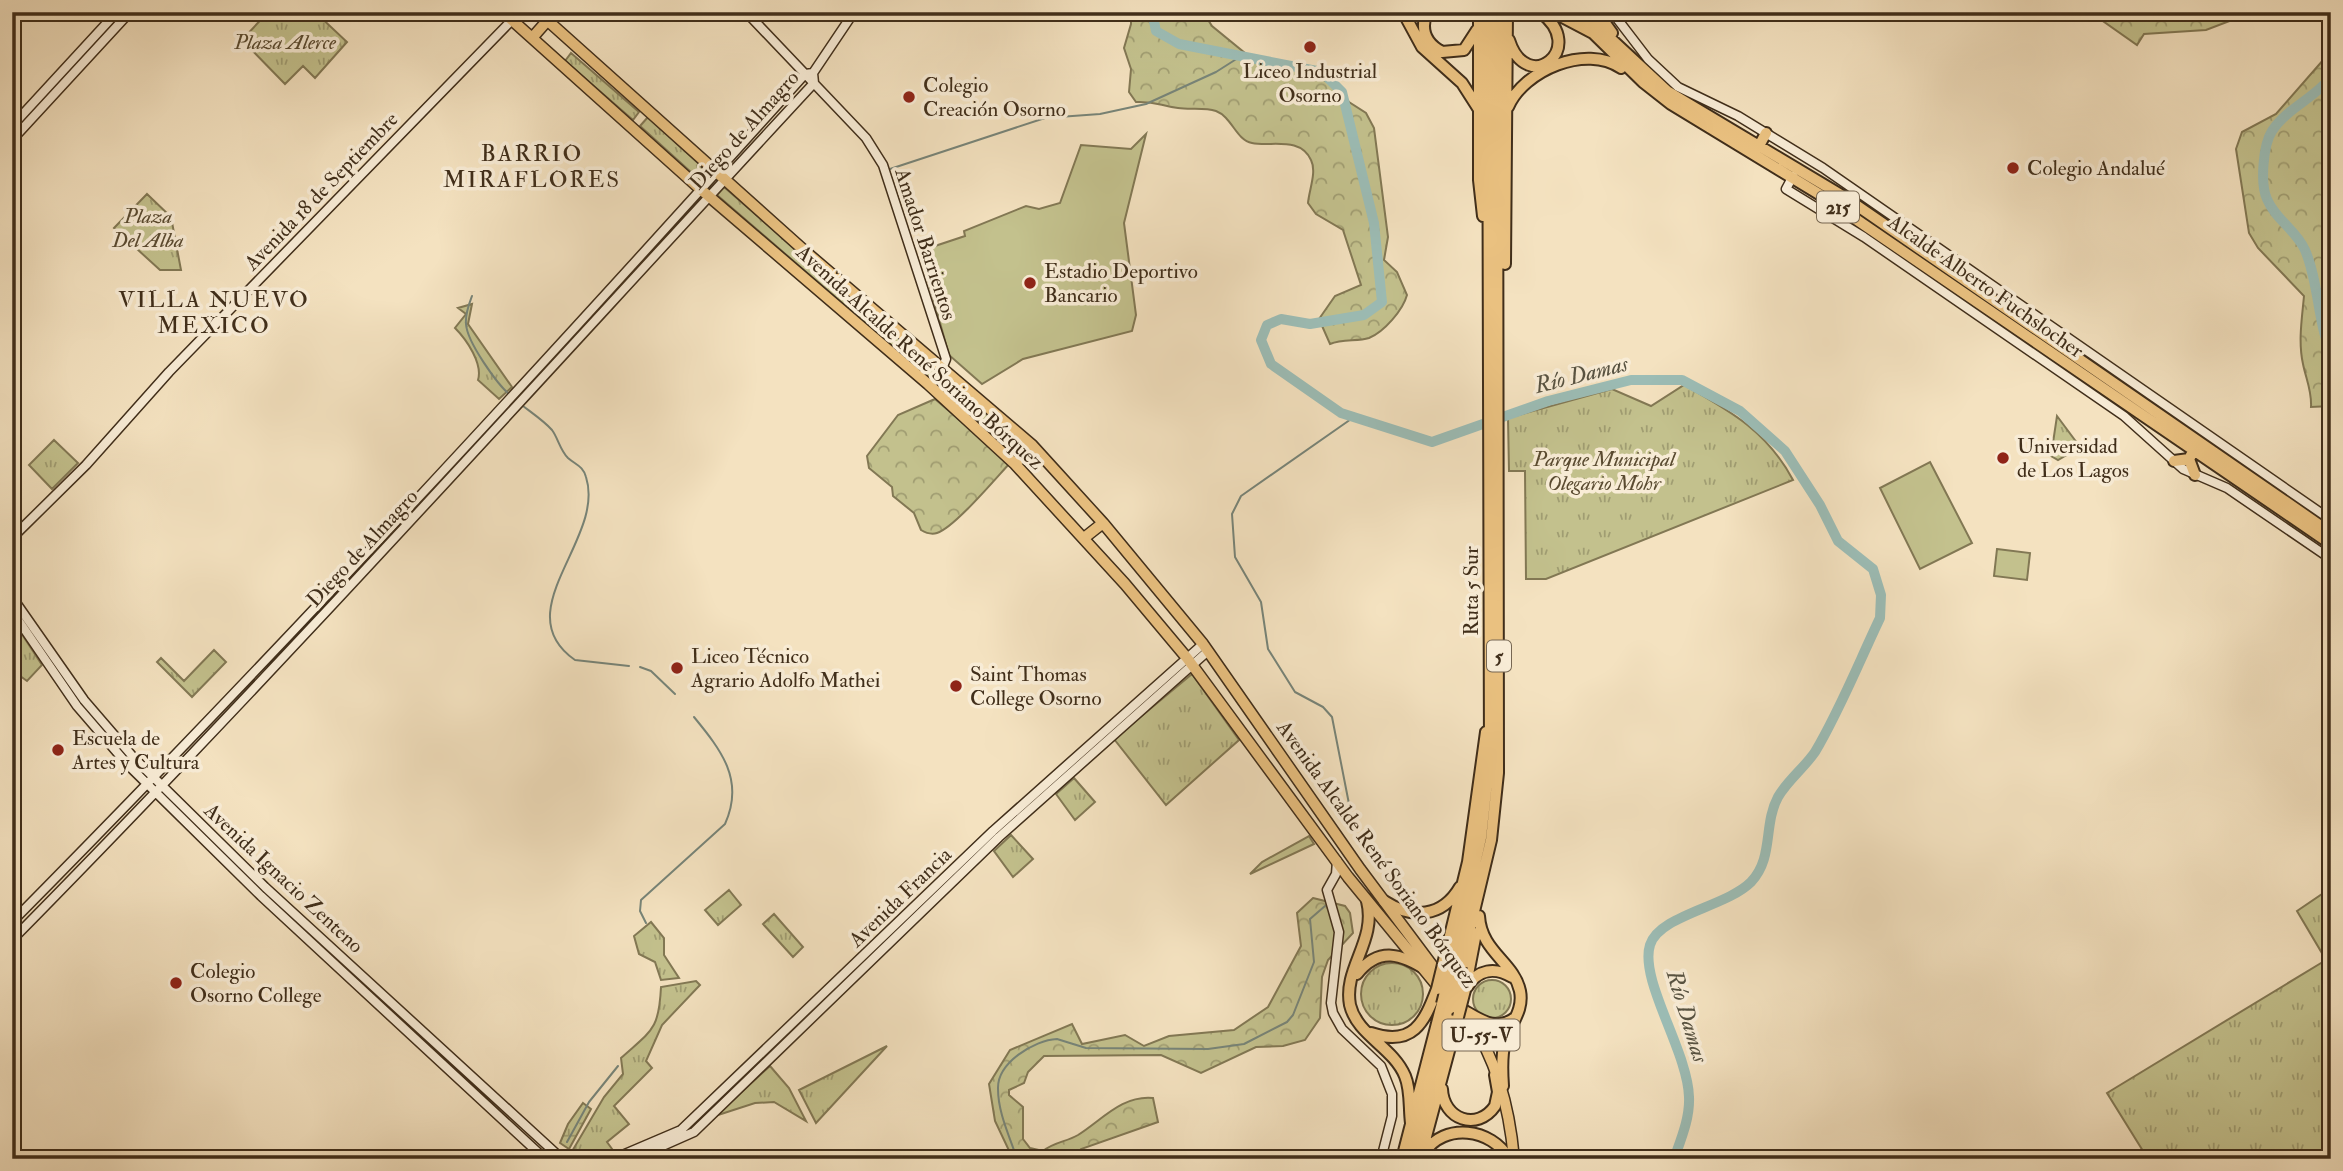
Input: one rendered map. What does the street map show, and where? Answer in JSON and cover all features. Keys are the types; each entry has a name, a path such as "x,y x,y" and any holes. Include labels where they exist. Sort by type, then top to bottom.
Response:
{"highway":[{"path":"1404,12 1422,47 1462,83 1479,108"},
{"path":"1427,12 1424,23 1426,36 1433,47 1446,53 1467,47 1479,16"},
{"name":"Ruta 5 Sur","path":"1488,12 1489,267 1495,396"},
{"name":"Ruta 5 Sur","path":"1456,965 1488,855 1498,773 1495,456 1499,298 1497,12"},
{"path":"1499,298 1506,252 1507,12"},
{"path":"1507,30 1518,60 1534,67 1547,64 1556,56 1559,40 1555,26 1540,12"},
{"name":"Alcalde Alberto Fuchslocher","path":"1553,12 1593,33 1643,82 1671,104 1793,176 2191,456 2330,536"},
{"name":"Alcalde Alberto Fuchslocher","path":"1574,12 1599,28 1629,58 1678,99 1846,198 2330,536"},
{"path":"1597,12 1629,58"},
{"path":"1479,16 1479,180 1489,267"},
{"path":"1506,113 1514,95 1527,81 1581,59 1609,61 1643,82"},
{"path":"1759,146 1766,133"},
{"path":"2035,348 2055,342"},
{"path":"2193,439 2191,456 2195,475"},
{"name":"Ruta 5 Sur","path":"1412,1159 1452,1004 1456,965 1483,822 1491,716 1495,456"},
{"path":"2174,461 2191,456"},
{"path":"1362,1028 1386,1036 1411,1032 1423,1022 1437,989 1464,879 1482,751 1491,716"},
{"path":"1466,985 1488,855"},
{"path":"1384,901 1411,913 1434,911 1451,900 1464,879"},
{"path":"1367,901 1368,934 1350,985 1351,1008 1362,1028 1386,1048 1404,1073 1411,1124"},
{"path":"1479,916 1486,942 1517,981 1521,996 1517,1015 1504,1047 1503,1086"},
{"path":"1350,985 1365,964 1387,955 1409,959 1428,971"},
{"path":"1421,1159 1442,1077 1452,1004 1466,985 1477,975 1488,971 1503,972 1517,981"},
{"path":"1452,1004 1494,1025 1507,1023 1517,1015"},
{"name":"Ruta 5 Sur","path":"1402,1159 1411,1124 1452,1004"},
{"path":"1442,1077 1443,1099 1447,1109 1458,1118 1470,1120 1486,1116 1495,1106 1498,1092 1495,1075"},
{"path":"1421,1159 1429,1146 1440,1138 1465,1132 1490,1139 1511,1159"}],"main road":[{"path":"12,126 117,12"},
{"path":"12,140 130,12"},
{"name":"Avenida Alcalde René Soriano Bórquez","path":"503,12 705,193 928,384 1015,464 1084,538 1190,662 1228,710 1348,877 1428,971 1492,1056 1503,1086"},
{"name":"Avenida Alcalde René Soriano Bórquez","path":"538,12 720,176 1032,445 1103,523 1206,648 1244,700 1384,901 1476,1040 1503,1086"},
{"path":"746,12 809,74 855,12"},
{"name":"Alcalde Alberto Fuchslocher","path":"1612,12 1648,60 1672,82 1766,133 1833,174 2331,520"},
{"name":"Avenida 18 de Septiembre","path":"12,538 86,465 169,372 512,20"},
{"path":"532,38 547,21"},
{"name":"Diego de Almagro","path":"12,940 160,790 295,644 705,193 757,127 809,74 814,83 766,135 720,176"},
{"name":"Amador Barrientos","path":"814,83 866,138 883,165 946,359 942,369"},
{"path":"757,127 766,135"},
{"name":"Alcalde Alberto Fuchslocher","path":"1793,176 1786,188 2035,348 2148,435 2174,461 2195,475 2227,488 2331,559"},
{"name":"Diego de Almagro","path":"12,922 151,781 515,400"},
{"path":"1015,464 1032,445"},
{"path":"1084,538 1103,523"},
{"name":"Avenida Ignacio Zenteno","path":"12,597 97,716 151,781"},
{"name":"Avenida Ignacio Zenteno","path":"12,611 77,706 261,896 466,1070 562,1159"},
{"path":"287,638 295,644"},
{"name":"Avenida Francia","path":"613,1159 681,1130 722,1097 999,837 1206,648"},
{"path":"1228,710 1234,703 1244,700"},
{"name":"Avenida Ignacio Zenteno","path":"160,790 268,889 545,1159"},
{"path":"1323,843 1360,869"},
{"path":"1337,861 1327,894 1335,914 1339,940 1331,1009 1339,1026 1381,1066 1388,1079 1393,1109 1381,1159"},
{"path":"1332,880 1348,877"},
{"path":"261,896 268,889"},
{"path":"457,1075 466,1070"},
{"name":"U-55-V","path":"1503,1086 1510,1113 1511,1159"},
{"name":"Avenida Francia","path":"633,1159 694,1132 722,1097"}],"green space":[{"name":"Plaza Alerce","path":"268,12 315,12 347,42 315,78 303,66 285,84 242,40"},
{"path":"1131,12 1203,12 1212,26 1256,62 1298,67 1334,85 1349,102 1366,113 1374,128 1388,237 1384,260 1397,272 1407,295 1397,314 1381,331 1369,338 1330,344 1319,319 1335,296 1361,285 1343,230 1316,214 1308,203 1313,165 1306,153 1293,145 1247,141 1216,111 1136,102 1129,92 1131,69 1124,48 1131,24"},
{"path":"2090,12 2253,12 2206,30 2144,34 2137,45"},
{"path":"2331,51 2331,258 2326,262 2325,283 2331,287 2331,406 2311,407 2301,347 2304,296 2258,248 2249,233 2236,149 2242,132 2276,114"},
{"path":"571,53 639,112 633,120 565,61"},
{"path":"648,117 710,174 703,183 640,126"},
{"name":"Estadio Deportivo Bancario","path":"1146,134 1124,223 1136,315 1132,331 1023,359 982,384 949,355 920,251 965,236 964,231 1026,206 1039,209 1060,203 1081,145 1131,149"},
{"path":"724,187 1023,446 1017,454 717,195"},
{"name":"Plaza Del Alba","path":"147,194 171,217 181,270 160,270 114,228"},
{"path":"472,304 468,324 512,387 499,399 478,380 476,360 455,328 466,314 458,308"},
{"path":"600,305 604,308 421,504 419,502"},
{"name":"Parque Municipal Olegario Mohr","path":"1684,385 1732,414 1759,435 1783,463 1793,480 1546,579 1526,579 1525,471 1509,471 1508,418 1612,389 1651,406"},
{"path":"935,399 1010,463 954,522 933,534 921,530 914,513 893,496 892,487 869,468 867,456 898,415"},
{"path":"2057,416 2080,447 2058,460 2051,456"},
{"path":"54,440 78,463 52,489 29,465"},
{"path":"1930,462 1972,543 1920,569 1880,488"},
{"path":"1997,549 2030,553 2027,580 1994,576"},
{"path":"12,619 42,665 27,681 12,670"},
{"path":"214,650 226,662 192,697 157,662 161,658 184,681"},
{"path":"1192,674 1239,740 1166,805 1114,739"},
{"path":"1074,778 1095,802 1075,820 1056,794"},
{"path":"1011,835 1033,859 1013,877 994,851"},
{"path":"1309,836 1314,844 1250,874 1262,862"},
{"path":"2331,888 2331,1159 2148,1159 2107,1093 2326,960 2297,911"},
{"path":"729,890 741,905 718,925 705,910"},
{"path":"1313,898 1345,906 1350,913 1353,933 1328,960 1322,977 1320,1018 1305,1040 1283,1046 1256,1047 1201,1073 1161,1055 1044,1056 1028,1072 1024,1083 1009,1090 1009,1095 1023,1107 1023,1139 1030,1148 1043,1151 1078,1135 1132,1100 1153,1098 1158,1122 1081,1149 1072,1159 1013,1159 995,1121 989,1084 1010,1050 1072,1024 1082,1044 1125,1035 1144,1046 1169,1036 1234,1030 1268,1007 1301,946 1297,913"},
{"path":"774,914 803,947 793,957 763,924"},
{"path":"651,922 664,938 664,955 679,978 661,980 655,962 639,954 634,936"},
{"path":"1392,963 1404,965 1414,972 1421,982 1421,1006 1414,1016 1404,1023 1392,1025 1380,1023 1370,1016 1363,1006 1361,994 1363,982 1370,972 1380,965"},
{"path":"1492,980 1506,985 1511,999 1506,1013 1492,1018 1478,1013 1473,999 1478,985"},
{"path":"696,981 700,985 662,1025 646,1061 652,1068 614,1106 629,1124 607,1142 615,1153 600,1159 577,1159 571,1153 604,1097 623,1074 621,1058 647,1035 656,1021 661,987"},
{"path":"887,1046 816,1123 799,1090"},
{"path":"770,1066 789,1088 806,1121 774,1102 755,1103 715,1116"},
{"path":"583,1103 591,1109 569,1149 560,1143 568,1124"}],"waterway":[{"name":"Río Damas","path":"1152,12 1156,31 1179,44 1322,72 1342,92 1374,223 1382,302 1364,315 1310,324 1281,319 1267,325 1261,340 1271,364 1341,413 1432,442 1548,401 1631,380 1682,380 1740,411 1785,451 1820,505 1838,541 1873,569 1881,595 1880,618 1815,752 1778,797 1773,808 1766,852 1758,873 1740,891 1666,926 1650,945 1648,960 1651,977 1687,1079 1687,1121 1674,1159"},
{"path":"2153,12 2161,16 2185,12"},
{"path":"890,169 1045,118 1100,114 1146,104 1216,72 1238,58"},
{"path":"2331,77 2285,116 2272,131 2266,145 2263,175 2267,199 2280,219 2296,236 2310,263 2323,328 2331,353"},
{"path":"472,296 466,317 471,341 498,382 510,395"},
{"path":"523,406 552,430 565,455 581,468 586,477 588,501 583,525 553,597 550,619 556,641 575,660 629,666"},
{"path":"1350,809 1332,717 1323,707 1295,692 1268,649 1261,602 1235,557 1232,514 1241,496 1354,417"},
{"path":"640,667 651,671 675,694"},
{"path":"646,923 640,911 641,900 725,824 731,808 731,780 727,766 713,741 694,717"},
{"path":"1017,1159 1002,1116 998,1089 1004,1070 1018,1055 1028,1048 1057,1039 1086,1048 1208,1049 1244,1044 1287,1022 1293,1015 1314,962 1310,919 1325,906"},
{"path":"567,1142 589,1102 618,1066"}],"place":[{"name":"Liceo Industrial Osorno","path":"1310,47"},
{"name":"Colegio Creación Osorno","path":"909,97"},
{"name":"Colegio Andalué","path":"2013,168"},
{"name":"Estadio Deportivo Bancario","path":"1030,283"},
{"name":"Universidad de Los Lagos","path":"2003,458"},
{"name":"Liceo Técnico Agrario Adolfo Mathei","path":"677,668"},
{"name":"Saint Thomas College Osorno","path":"956,686"},
{"name":"Escuela de Artes y Cultura","path":"58,750"},
{"name":"Colegio Osorno College","path":"176,983"}],"district":[{"name":"BARRIO MIRAFLORES","path":"532,166"},
{"name":"VILLA NUEVO MEXICO","path":"214,312"}]}
